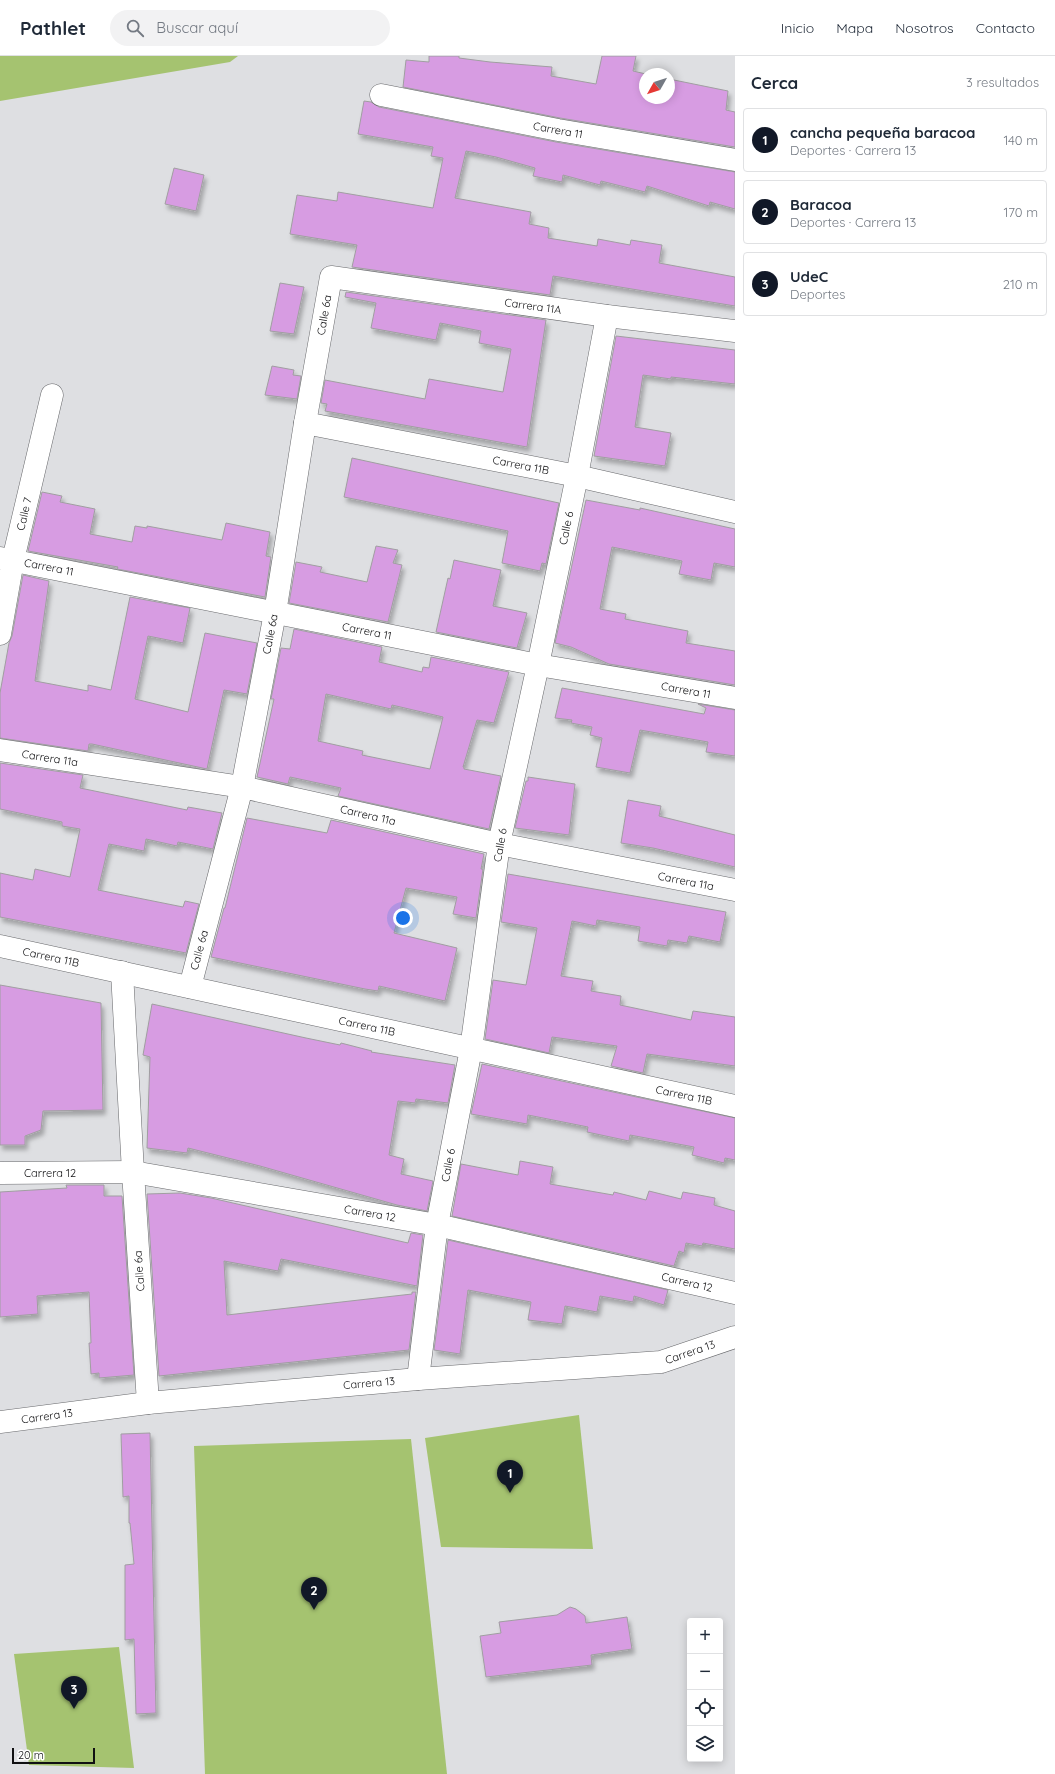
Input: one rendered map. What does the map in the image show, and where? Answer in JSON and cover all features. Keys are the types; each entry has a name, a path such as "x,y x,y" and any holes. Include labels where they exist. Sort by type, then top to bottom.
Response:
{"street":[{"name":"Carrera 11","path":"381,95 558,130 735,160"},
{"name":"Carrera 11A","path":"330,277 607,316 735,331"},
{"name":"Calle 6a","path":"190,987 242,787 275,613 330,277"},
{"name":"Calle 6","path":"418,1379 437,1225 471,1048 499,844 577,476 607,316"},
{"name":"Calle 7","path":"0,634 7,559 52,395"},
{"name":"Carrera 11B","path":"305,423 577,476 735,512"},
{"name":"Carrera 11","path":"7,559 538,665 735,698"},
{"name":"Carrera 11a","path":"0,750 242,787 499,844 735,890"},
{"name":"Carrera 11B","path":"0,946 735,1106"},
{"name":"Calle 6a","path":"122,972 132,1172 148,1402"},
{"name":"Carrera 12","path":"0,1173 132,1172 437,1225 735,1293"},
{"name":"Carrera 13","path":"0,1422 148,1402 418,1379 661,1362 735,1337"}],"green space":[{"path":"0,56 238,56 230,62 0,101"},
{"path":"579,1415 593,1549 441,1547 425,1438"},
{"path":"411,1439 447,1774 205,1774 194,1446"},
{"path":"119,1647 134,1768 29,1765 14,1654"}],"building":[{"path":"429,56 459,56 459,58 490,62 552,67 551,76 596,84 602,56 636,56 633,71 639,72 639,104 675,104 675,80 728,91 726,110 735,112 735,147 560,118 403,87 406,60 429,62"},
{"path":"364,101 371,102 379,107 556,142 735,172 735,209 710,202 709,206 647,186 645,192 601,181 600,185 563,175 562,182 533,176 535,168 496,157 466,151 455,198 531,212 529,224 549,228 548,238 597,246 598,239 630,245 631,240 662,245 659,263 735,277 735,306 553,276 550,295 352,267 357,245 290,234 297,195 337,201 338,192 433,208 443,158 431,156 433,147 358,134"},
{"path":"174,168 204,175 196,211 165,204"},
{"path":"280,283 304,287 294,334 270,331"},
{"path":"346,292 546,320 527,447 325,411 327,404 321,403 325,380 425,399 429,379 503,392 511,349 479,343 481,331 440,323 436,340 371,328 376,303 345,297"},
{"path":"616,336 735,350 735,384 671,377 671,379 643,375 635,427 671,433 665,466 594,456"},
{"path":"272,366 294,370 293,375 301,376 297,399 265,395"},
{"path":"352,458 559,503 546,564 542,563 540,571 502,563 508,531 344,497"},
{"path":"42,492 62,496 60,502 95,509 90,534 132,542 135,526 147,528 147,526 222,540 226,523 270,532 266,556 271,557 265,597 117,569 118,567 28,551"},
{"path":"586,500 640,510 640,508 735,529 735,567 714,563 711,580 679,574 682,561 612,547 600,609 626,614 625,619 688,631 686,643 735,651 735,685 609,664 571,647 555,643"},
{"path":"376,546 398,550 393,563 402,565 388,622 289,603 296,562 322,567 320,572 367,582"},
{"path":"454,560 501,570 493,606 527,613 517,648 436,632 448,578 450,579"},
{"path":"23,575 49,581 35,681 88,691 88,685 111,690 130,597 190,608 183,643 148,636 135,699 188,712 205,633 257,643 247,694 224,690 207,769 92,744 89,744 88,751 0,738 0,693"},
{"path":"294,629 382,647 379,662 422,672 423,667 429,668 431,657 509,672 494,723 477,720 463,767 464,769 501,776 489,829 338,796 341,788 290,777 288,784 257,777 274,699 271,699 281,648 290,649","holes":["326,694 391,709 392,705 443,717 430,769 362,755 363,751 318,741"]},
{"path":"562,688 704,714 706,708 698,704 735,710 735,756 706,752 708,742 640,730 630,773 596,767 602,738 590,735 592,727 571,723 572,720 555,718"},
{"path":"0,763 83,775 80,788 187,810 188,807 222,813 213,849 178,842 177,846 146,839 144,851 109,844 98,890 183,907 185,901 199,904 186,953 0,917 0,873 33,880 35,869 70,877 80,829 62,826 62,822 0,809"},
{"path":"528,777 575,784 569,835 515,828"},
{"path":"628,800 661,806 659,816 735,835 735,867 653,848 621,843"},
{"path":"247,818 327,833 331,820 484,854 476,918 453,914 457,897 406,888 394,933 457,948 445,1001 379,986 378,991 365,989 211,957 225,908"},
{"path":"508,874 726,912 720,942 689,936 687,943 668,940 667,946 638,941 640,927 597,920 596,926 572,921 561,976 593,981 591,991 621,996 620,1005 691,1020 693,1011 735,1017 735,1066 647,1054 643,1073 611,1066 617,1046 552,1037 549,1053 485,1039 493,980 526,985 537,928 501,922"},
{"path":"0,985 101,1003 103,1110 43,1111 41,1130 25,1136 25,1145 0,1145"},
{"path":"152,1004 306,1038 340,1045 341,1043 372,1051 371,1052 455,1065 448,1103 416,1099 415,1103 398,1101 389,1155 404,1159 401,1174 433,1181 427,1211 397,1205 260,1166 188,1148 187,1153 147,1148 150,1057 143,1055"},
{"path":"482,1064 735,1118 735,1160 725,1158 724,1163 692,1155 694,1147 630,1135 629,1141 587,1132 588,1127 528,1115 527,1124 471,1114"},
{"path":"520,1161 553,1167 550,1184 613,1195 614,1192 646,1200 649,1191 681,1199 683,1192 715,1198 714,1205 735,1211 735,1249 703,1243 702,1246 686,1243 684,1253 679,1251 674,1266 452,1216 461,1164 518,1175"},
{"path":"66,1185 104,1185 104,1196 122,1196 134,1375 99,1378 99,1373 91,1374 89,1343 91,1343 89,1292 37,1296 38,1314 0,1317 0,1192 67,1188"},
{"path":"180,1193 211,1198 408,1243 411,1233 423,1235 417,1286 281,1259 278,1271 224,1261 227,1315 412,1294 412,1292 416,1292 409,1350 159,1376 147,1194"},
{"path":"448,1240 668,1290 664,1305 634,1296 633,1302 600,1296 597,1312 565,1306 562,1324 528,1320 531,1302 468,1290 460,1354 434,1350"},
{"path":"150,1433 156,1713 136,1714 134,1639 125,1640 125,1565 134,1564 129,1523 129,1496 123,1497 121,1434"},
{"path":"570,1607 576,1609 585,1616 586,1623 627,1617 632,1649 591,1655 592,1665 486,1677 480,1636 501,1633 499,1622 557,1615"}],"place":[{"name":"cancha pequeña baracoa","path":"510,1493"},
{"name":"Baracoa","path":"314,1610"},
{"name":"UdeC","path":"74,1709"}]}
